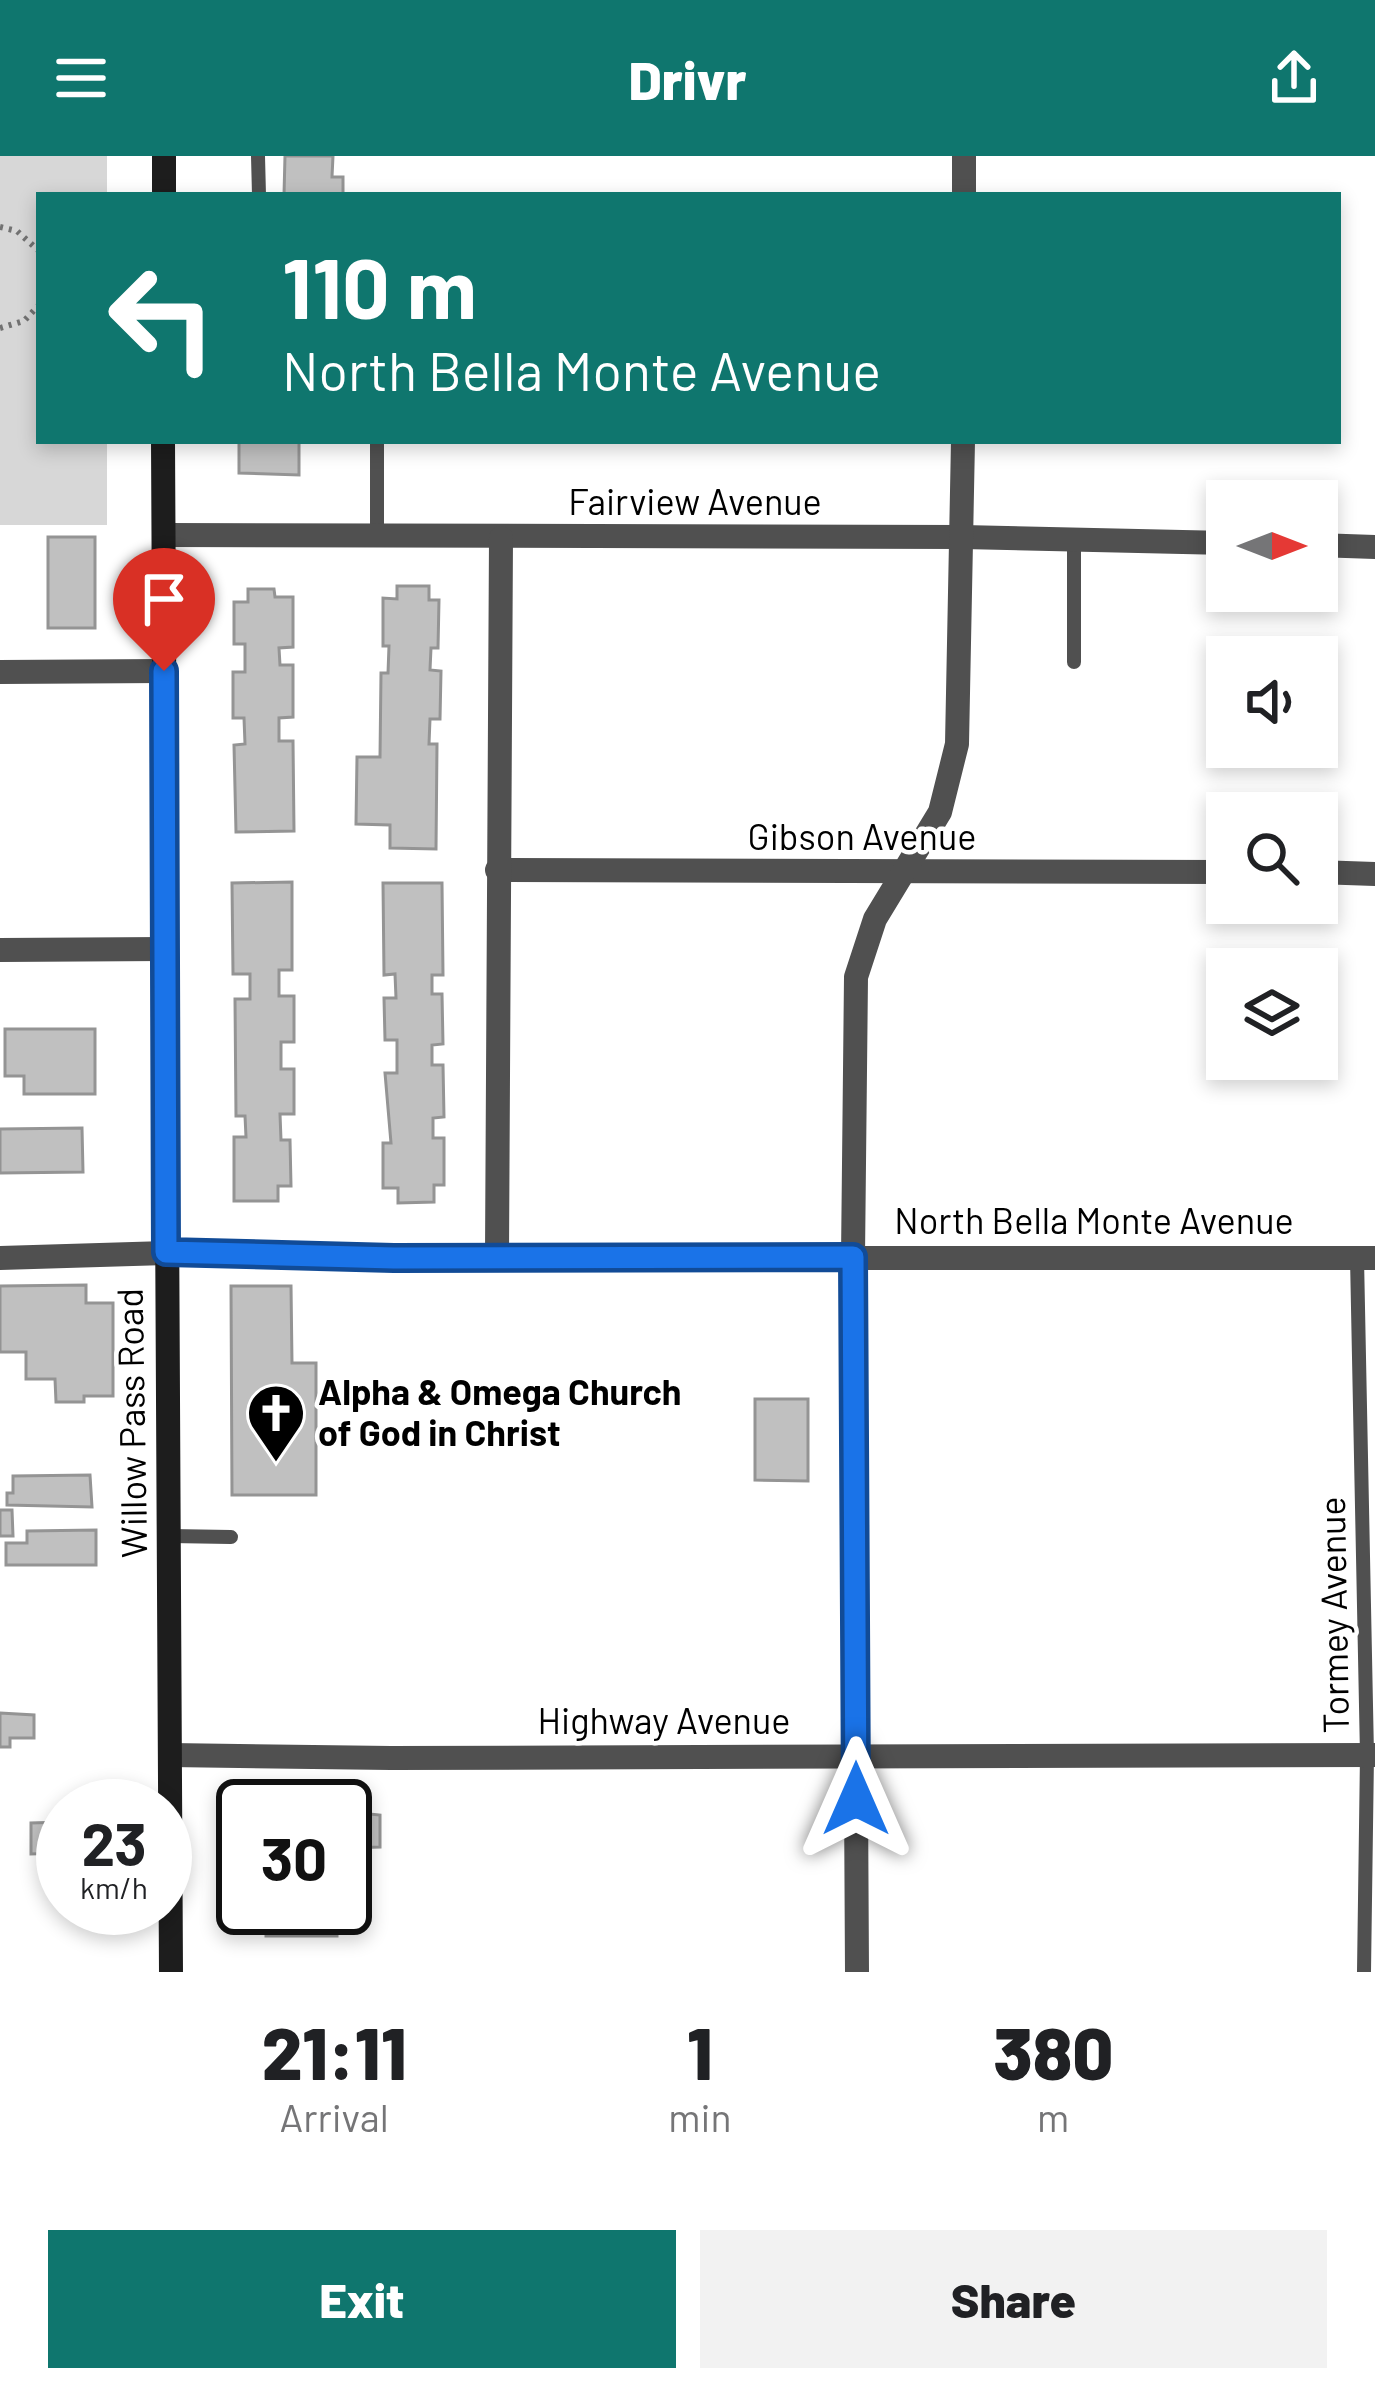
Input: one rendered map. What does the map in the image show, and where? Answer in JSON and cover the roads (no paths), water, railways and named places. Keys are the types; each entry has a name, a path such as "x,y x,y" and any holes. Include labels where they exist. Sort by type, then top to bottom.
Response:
{"main road":[{"path":"164,156 164,192"},
{"name":"Willow Pass Road","path":"163,444 171,1972"}],"street":[{"path":"964,156 964,192"},
{"path":"857,1972 856,977 875,919 940,812 957,743 963,444"},
{"name":"Fairview Avenue","path":"164,535 963,537 1206,543"},
{"path":"496,1255 501,538"},
{"path":"1338,546 1375,547"},
{"path":"0,672 164,671"},
{"name":"Gibson Avenue","path":"497,870 1206,872"},
{"path":"1338,873 1375,874"},
{"path":"0,950 165,949"},
{"name":"North Bella Monte Avenue","path":"0,1258 166,1252 394,1258 1366,1258"},
{"name":"Highway Avenue","path":"170,1755 1371,1755"}],"lane":[{"path":"258,156 259,192"},
{"path":"376,444 377,534"},
{"path":"1074,540 1074,662"},
{"name":"Tormey Avenue","path":"1364,1972 1371,1755 1366,1258"},
{"path":"170,1537 231,1537"}],"place":[{"name":"Alpha & Omega Church of God in Christ","path":"276,1464"}]}
